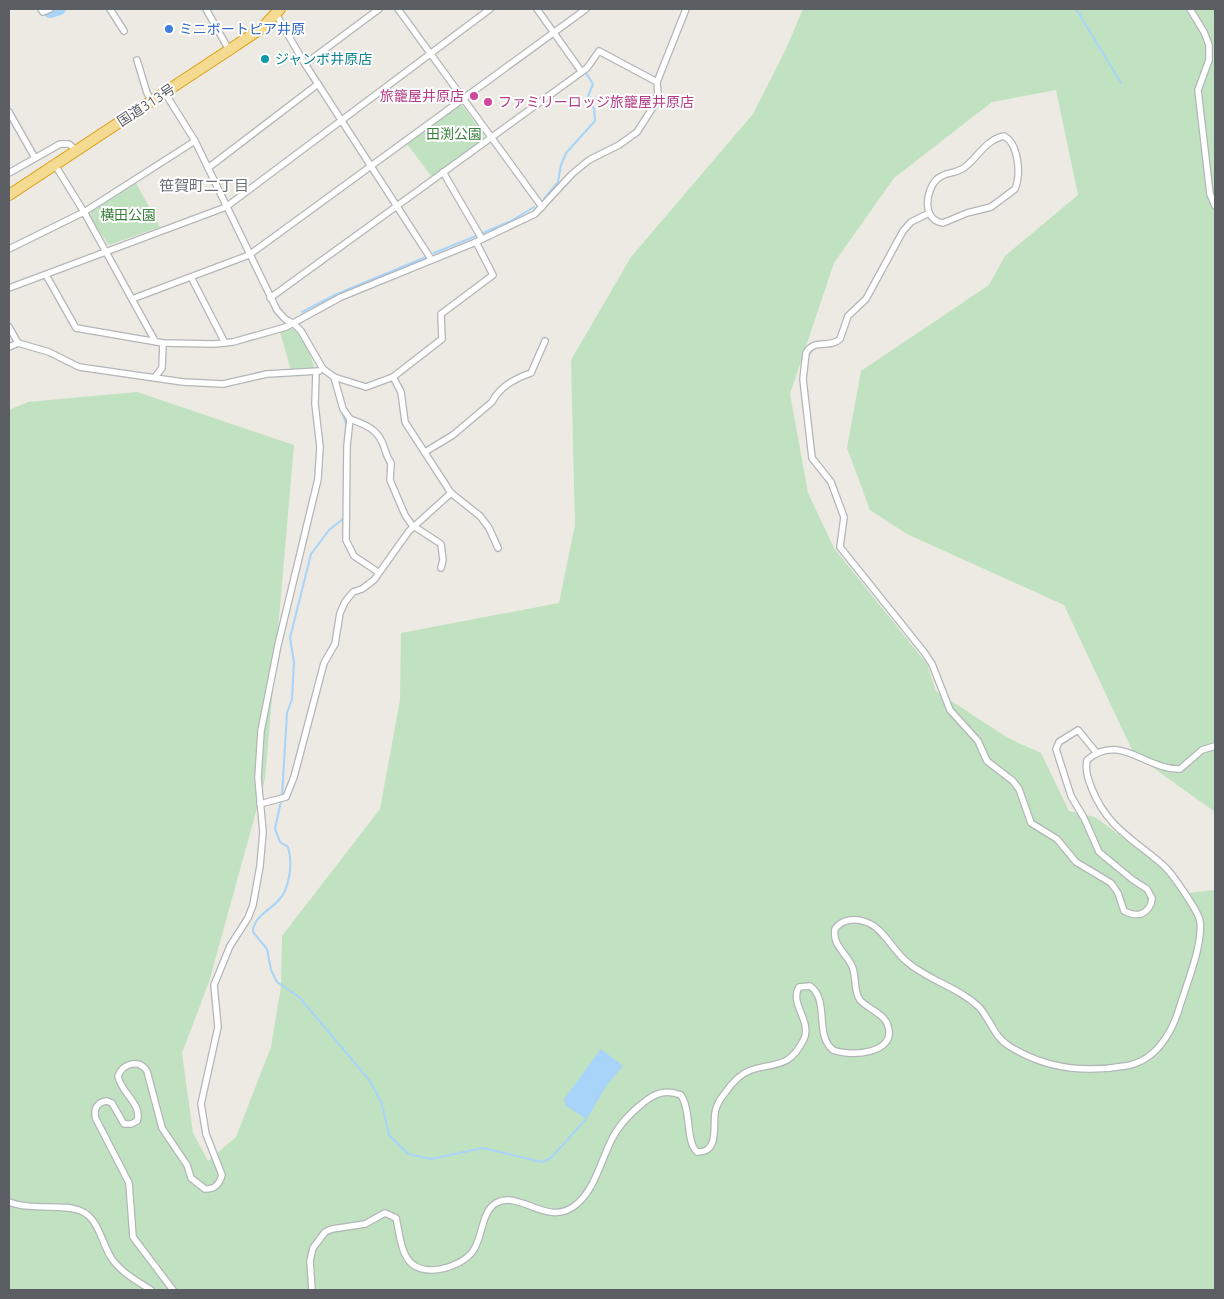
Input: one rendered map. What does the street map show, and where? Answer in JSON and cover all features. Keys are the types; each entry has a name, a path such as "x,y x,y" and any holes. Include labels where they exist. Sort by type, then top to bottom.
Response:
{"highway":[{"name":"国道313号","path":"9,195 262,28 278,11"}],"street":[{"path":"41,9 43,12 50,9"},
{"path":"110,9 124,31"},
{"path":"206,9 229,50"},
{"path":"304,64 379,9"},
{"path":"398,9 542,207"},
{"path":"9,288 226,207 490,9"},
{"path":"536,9 581,71"},
{"path":"132,299 248,254 586,9"},
{"path":"46,275 76,328 163,343 225,343 294,324 341,297 476,242 528,218 542,207 572,174 588,160 620,145 636,132 655,104 658,94 657,82 686,9"},
{"path":"1190,9 1210,46 1209,60 1198,90 1210,194 1215,206"},
{"path":"278,11 277,20 304,64 431,259"},
{"path":"270,298 587,68 599,51 657,82"},
{"path":"137,60 147,93 152,101"},
{"path":"208,168 318,84"},
{"path":"165,92 195,141 270,298 285,320 294,324 301,331 323,369 334,377 369,388 393,377 442,339 440,317 444,310 467,297 479,284 493,275 476,242"},
{"path":"9,112 10,120 17,124 35,158"},
{"path":"1004,136 1011,141 1019,175 1017,184 1011,193 991,207 967,213 949,221 937,222 929,213 929,192 937,179 948,172 962,169 977,152 999,137 1004,136"},
{"path":"9,249 84,212 195,141"},
{"path":"9,173 60,144 69,144 77,151"},
{"path":"55,165 84,212 155,341"},
{"path":"443,172 482,239"},
{"path":"929,213 911,222 903,231 866,299 848,316 840,339 834,343 816,344 806,353 802,379 812,458 832,482 844,517 840,547 924,652 932,664 950,710 978,741 987,761 1016,785 1031,823 1057,840 1076,862 1111,883 1118,893 1124,912 1140,915 1145,913 1151,904 1150,894 1147,889 1099,852 1084,818 1071,796 1056,749 1059,742 1078,730 1096,752"},
{"path":"191,277 225,343"},
{"path":"9,327 18,343"},
{"path":"425,452 453,435 492,402 496,395 512,381 531,373 545,341"},
{"path":"9,347 18,343 48,352 79,366 183,382 222,384 266,374 316,372 323,369"},
{"path":"154,377 162,368 163,343"},
{"path":"174,1290 133,1237 129,1184 96,1119 95,1110 98,1104 107,1100 112,1103 124,1124 131,1124 137,1121 137,1110 122,1088 118,1076 122,1068 128,1065 138,1064 144,1067 147,1071 162,1128 187,1165 191,1178 204,1189 212,1189 218,1185 222,1175 206,1134 201,1104 218,1026 214,985 230,946 243,928 253,906 262,848 258,778 261,731 278,645 318,479 320,447 315,404 316,372"},
{"path":"334,377 343,409 350,419 369,427 383,442 384,452 391,463 390,480 405,515 416,527 441,544 443,560 441,568"},
{"path":"393,377 401,392 405,422 451,493 480,516 489,528 498,548"},
{"path":"350,419 347,446 346,540 354,556 378,572"},
{"path":"260,804 286,797 294,777 324,663 335,644 340,613 353,592 362,589 374,580 400,542 451,493"},
{"path":"312,1290 310,1261 312,1248 318,1238 332,1228 356,1226 385,1213 392,1214 396,1218 407,1258 417,1267 429,1271 451,1265 474,1250 487,1214 497,1203 505,1200 545,1212 566,1212 584,1197 620,1126 652,1095 663,1092 681,1095 688,1109 692,1146 697,1152 704,1152 710,1149 713,1143 717,1103 730,1086 750,1070 776,1066 786,1061 804,1037 806,1026 796,998 799,987 810,986 817,994 825,1041 833,1050 851,1053 875,1050 881,1047 888,1037 889,1026 883,1018 858,997 851,965 835,941 835,929 844,921 859,920 873,925 905,961 971,1000 981,1009 1002,1040 1009,1046 1030,1056 1052,1064 1092,1070 1130,1066 1145,1059 1159,1048 1177,1016 1199,940 1200,920 1191,902 1164,866 1122,834 1103,810 1087,776 1087,760 1096,752 1116,750 1129,752 1161,767 1180,769 1202,750 1215,746"},
{"path":"9,1202 31,1208 76,1209 87,1214 112,1259 127,1275 151,1290"}],"green space":[{"path":"803,9 1215,9 1215,812 1134,754 1064,605 907,534 870,510 847,448 861,371 989,285 1005,256 1078,195 1056,90 992,102 894,178 834,263 790,394 808,493 834,548 927,664 936,691 1008,738 1041,753 1069,811 1095,817 1152,859 1187,893 1215,890 1215,1290 9,1290 9,410 28,402 137,392 294,445 265,779 209,982 182,1053 193,1133 208,1161 236,1137 271,1047 281,987 282,936 380,809 400,700 401,633 559,603 575,525 571,360 631,257 753,114 785,51"},
{"name":"田渕公園","path":"462,105 484,135 483,139 432,177 407,144"},
{"name":"横田公園","path":"136,183 160,227 109,245 90,218 91,212"},
{"path":"295,330 308,349 315,369 291,370 280,332"}],"water":[{"path":"601,1049 623,1066 607,1085 588,1117 585,1118 566,1106 564,1099"}],"waterway":[{"path":"50,12 60,9"},
{"path":"1076,9 1121,83"},
{"path":"544,199 558,182 561,165 566,153 595,121 594,109 588,96 593,84 586,73"},
{"path":"483,233 511,221 534,207"},
{"path":"434,253 476,236"},
{"path":"302,312 337,294 426,257"},
{"path":"338,400 346,424 344,459"},
{"path":"282,796 287,713 292,699 294,662 290,638 311,554 329,530 343,519"},
{"path":"281,801 275,829 280,842 288,847 290,861 288,884 277,902 255,923 253,932 267,949 271,970 277,982 299,997 370,1081 382,1104 389,1135 408,1154 431,1159 483,1148 542,1162 551,1158 586,1119"}],"place":[{"name":"ミニボートピア井原","path":"169,29"},
{"name":"ジャンボ井原店","path":"265,59"},
{"name":"旅籠屋井原店","path":"474,96"},
{"name":"ファミリーロッジ旅籠屋井原店","path":"488,102"}],"district":[{"name":"笹賀町二丁目","path":"204,186"}]}
